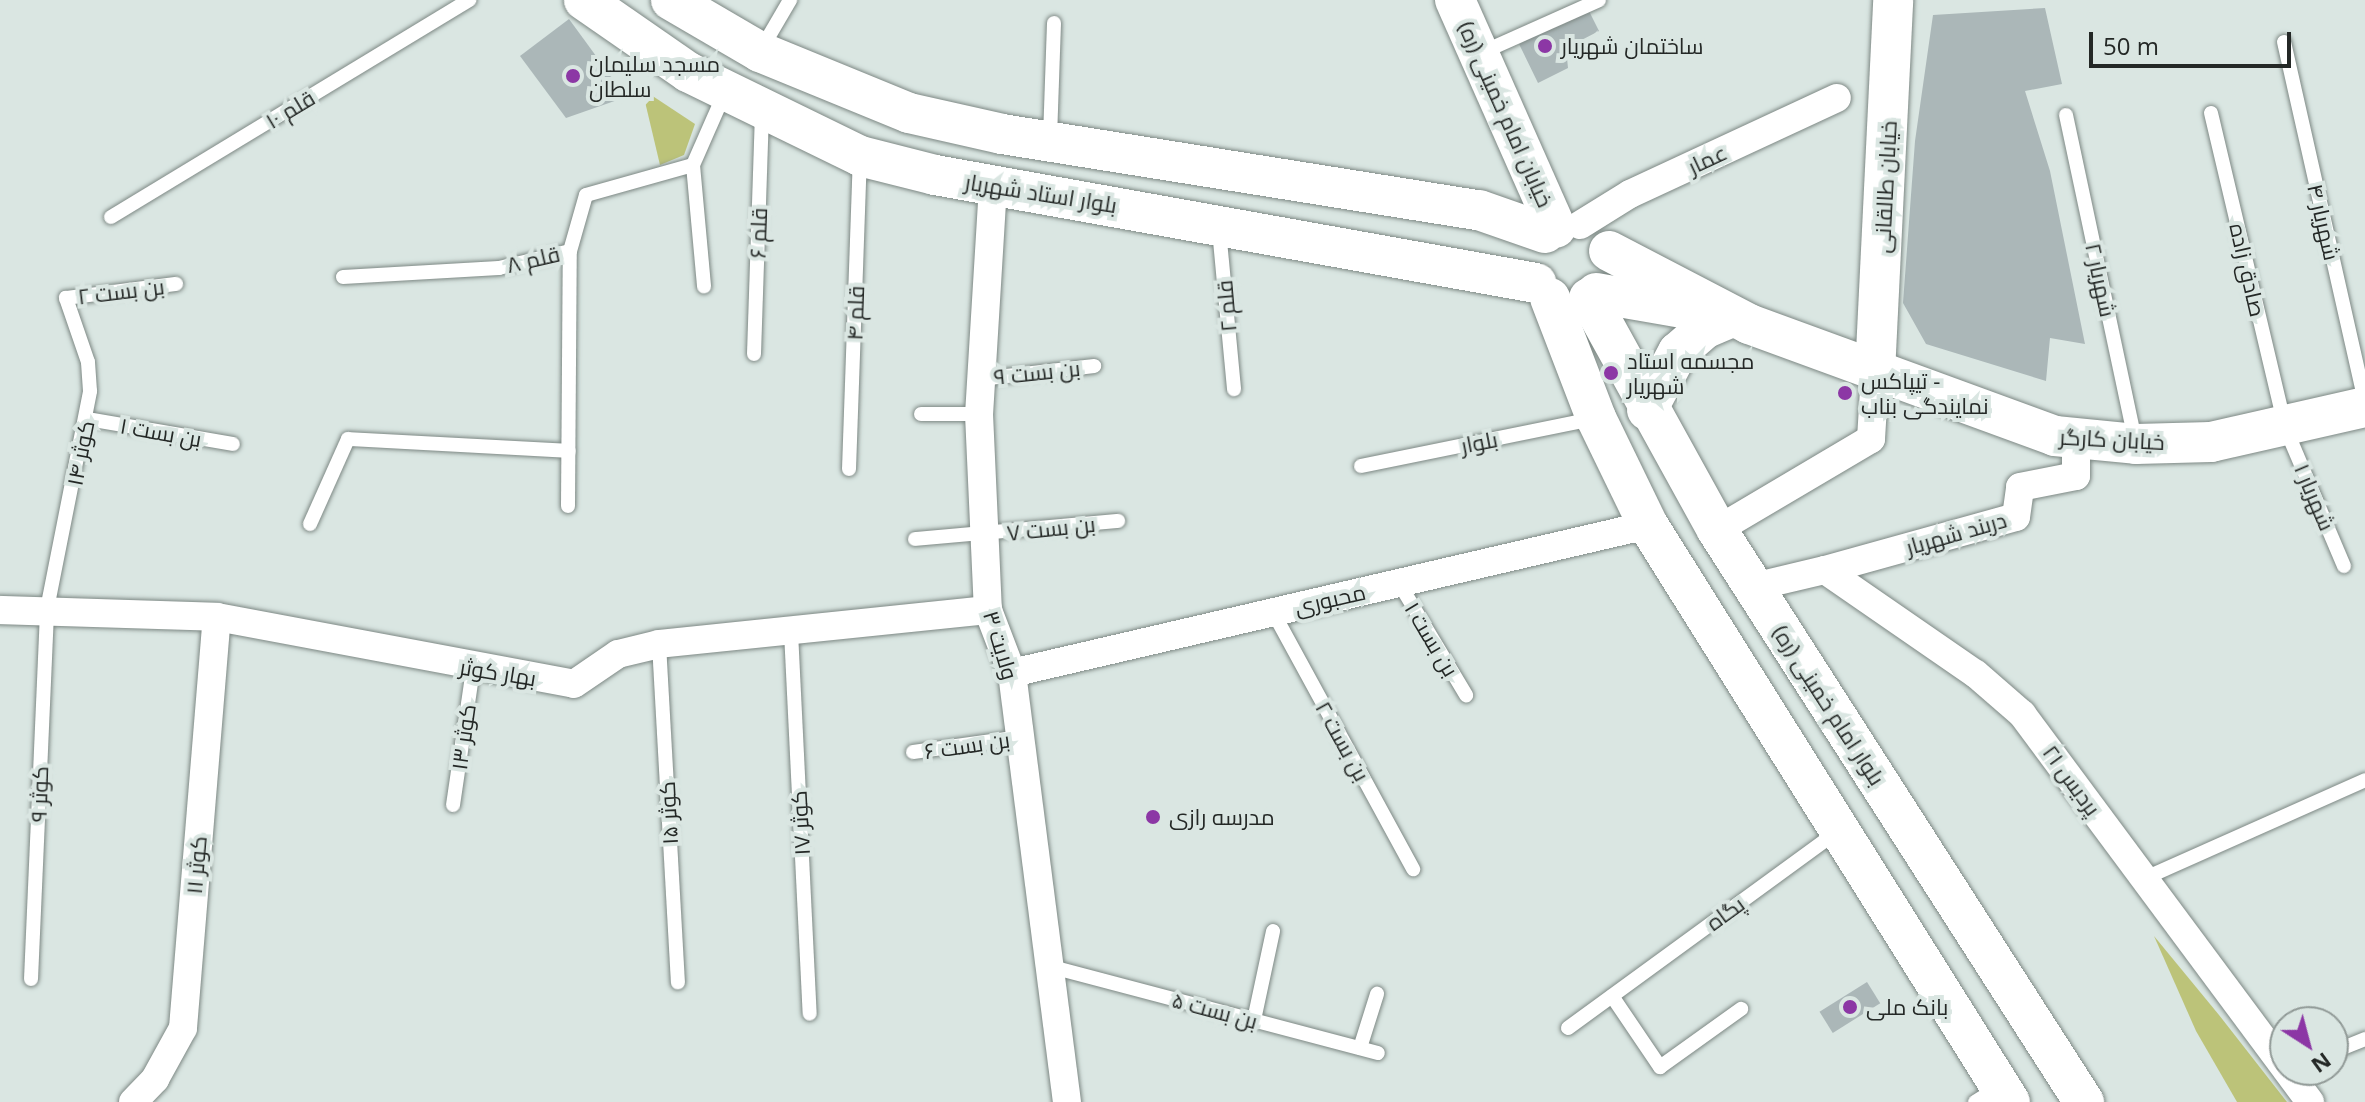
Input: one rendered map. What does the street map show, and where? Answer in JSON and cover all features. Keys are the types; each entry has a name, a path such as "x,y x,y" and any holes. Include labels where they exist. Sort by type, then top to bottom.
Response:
{"main road":[{"name":"بلوار استاد شهریار","path":"584,0 650,49 725,92 860,156 993,186 1218,222 1568,293 1732,317"},
{"path":"671,0 760,52 909,113 1002,134 1479,210 1573,234 1732,317"},
{"name":"خیابان امام خمینی (ره)","path":"1455,0 1522,152 1573,234"},
{"name":"خیابان طالقانی","path":"1875,373 1893,0"},
{"path":"993,186 1002,134"},
{"path":"1479,210 1513,187 1522,152"},
{"path":"1573,234 1534,248 1530,266 1568,293 1596,418 1648,525 1838,831 1995,1097"},
{"path":"1568,293 1610,270 1573,234"},
{"name":"بلوار امام خمینی (ره)","path":"1568,293 1647,410 1717,530 2084,1102"},
{"path":"1647,410 1678,352 1706,328 1732,317"},
{"name":"خیابان کارگر","path":"1732,317 2037,433 2076,440 2136,444 2211,442 2285,427 2365,404"}],"street":[{"name":"عمار","path":"1573,234 1630,194 1837,98"},
{"name":"ولایت ۳","path":"993,186 979,414 988,610 1012,673 1067,1102"},
{"path":"1717,530 1871,439 1875,373"},
{"name":"دربند شهریار","path":"1825,570 2016,517 2020,487 2076,476 2076,440"},
{"name":"محبوری","path":"1012,673 1648,525"},
{"path":"1753,587 1825,570"},
{"name":"پردیس ۲۱","path":"1825,570 1976,674 2022,714 2269,1047"},
{"name":"بهار کوثر","path":"0,610 47,609 217,617 473,669 574,684 618,654 659,644 988,610"},
{"name":"کوثر ۱۱","path":"137,1101 171,1054 183,1028 217,617"}],"lane":[{"name":"قلم ۱۰","path":"111,217 469,0"},
{"path":"760,52 790,0"},
{"path":"1479,54 1599,0"},
{"path":"1050,142 1054,23"},
{"name":"شهریار ۴","path":"2284,42 2365,404"},
{"path":"704,287 693,165 725,92"},
{"name":"قلم ۶","path":"754,354 762,111"},
{"name":"صادق زاده","path":"2211,113 2285,427"},
{"name":"شهریار ۲","path":"2066,115 2136,444"},
{"name":"قلم ۴","path":"849,469 860,156"},
{"name":"قلم ۸","path":"343,277 499,268 570,251 586,195 693,165"},
{"name":"قلم ۲","path":"1218,222 1234,389"},
{"path":"568,506 570,251"},
{"name":"بن بست ۲","path":"66,298 176,284"},
{"name":"کوثر ۱۴","path":"47,609 88,419 88,362 66,298"},
{"name":"بن بست ۹","path":"980,379 1094,366"},
{"path":"921,414 979,414"},
{"name":"بلوار","path":"1361,466 1596,418"},
{"name":"بن بست ۱","path":"88,419 233,444"},
{"name":"شهریار ۱","path":"2285,427 2344,566"},
{"path":"310,524 348,439 569,451"},
{"name":"بن بست ۷","path":"915,539 984,536 1118,521"},
{"name":"بن بست ۱","path":"1399,583 1466,695"},
{"name":"کوثر ۹","path":"31,979 47,609"},
{"name":"بن بست ۲","path":"1273,612 1413,869"},
{"name":"کوثر ۱۷","path":"791,632 810,1014"},
{"name":"کوثر ۱۵","path":"659,644 678,982"},
{"name":"کوثر ۱۳","path":"453,805 473,669"},
{"name":"بن بست ۶","path":"913,752 1021,737"},
{"path":"2143,879 2365,780"},
{"name":"پگاه","path":"1568,1028 1838,831"},
{"path":"1254,1020 1273,931"},
{"name":"بن بست ۵","path":"1052,967 1378,1053"},
{"path":"1360,1048 1377,994"},
{"path":"1612,996 1660,1067 1741,1009"}],"green space":[{"path":"642,89 695,124 684,155 660,165"},
{"path":"2154,936 2269,1079 2269,1086 2274,1086 2287,1102 2237,1102 2196,1031"}],"building":[{"path":"2045,8 2062,84 2025,91 2050,171 2085,344 2050,338 2046,381 1926,344 1903,303 1915,141 1933,15"},
{"name":"ساختمان شهریار","path":"1588,9 1599,31 1566,48 1568,68 1538,83 1519,44"},
{"name":"مسجد سلیمان سلطان","path":"569,19 626,97 566,118 520,56"},
{"name":"بانک ملی","path":"1867,982 1880,1003 1833,1033 1820,1012"}],"place":[{"name":"ساختمان شهریار","path":"1545,46"},
{"name":"مسجد سلیمان سلطان","path":"573,76"},
{"name":"مجسمه استاد شهریار","path":"1611,373"},
{"name":"تیپاکس - نمایندگی بناب","path":"1845,393"},
{"name":"مدرسه رازی","path":"1153,817"},
{"name":"بانک ملی","path":"1850,1007"}]}
